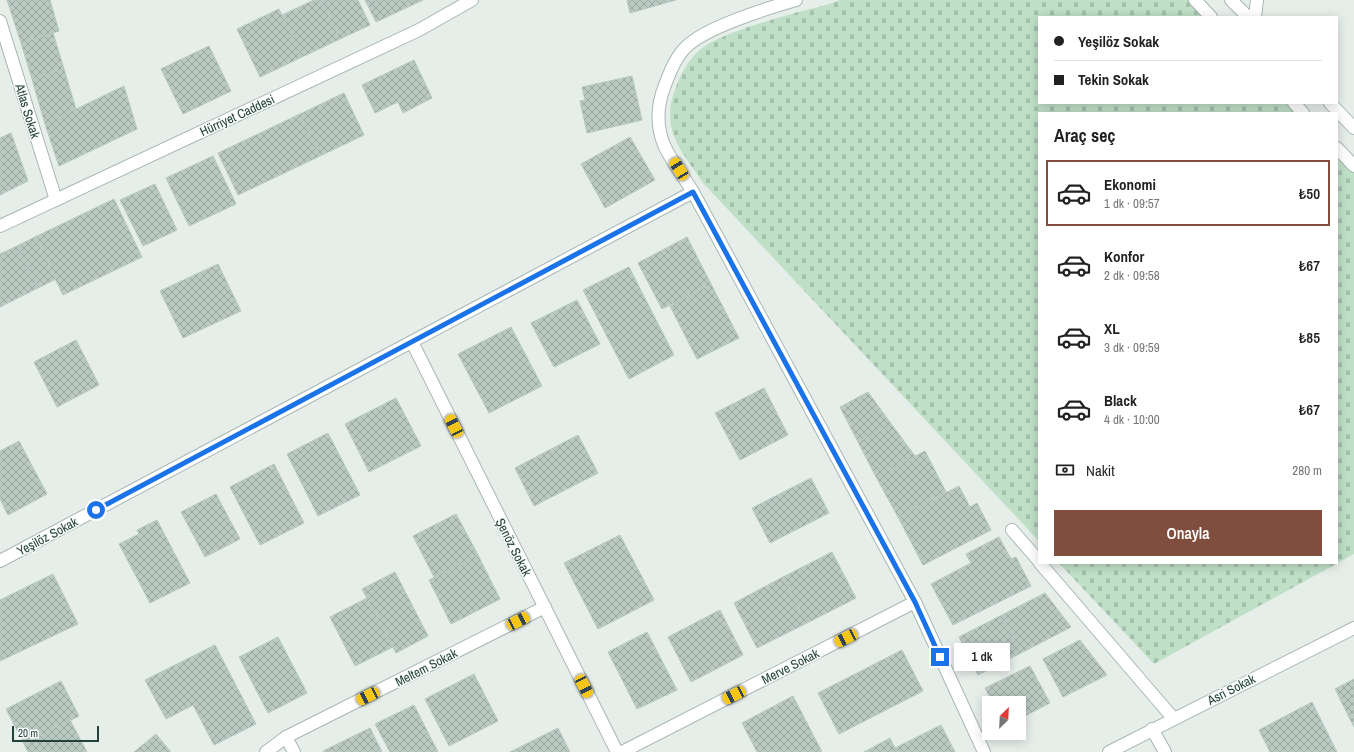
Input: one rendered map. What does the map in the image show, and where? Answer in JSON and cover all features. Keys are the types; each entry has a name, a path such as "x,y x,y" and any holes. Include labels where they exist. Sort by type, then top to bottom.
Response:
{"street":[{"name":"Hürriyet Caddesi","path":"0,226 419,30 472,0"},
{"path":"796,0 705,33 686,46 678,56 662,92 658,122 665,146 693,192 915,602 984,752"},
{"path":"1195,0 1210,16"},
{"path":"1231,0 1247,16"},
{"path":"1255,16 1257,0"},
{"name":"Atlas Sokak","path":"0,21 56,200"},
{"path":"1295,104 1302,112"},
{"path":"1331,104 1354,128"},
{"path":"1338,149 1354,166"},
{"name":"Yeşilöz Sokak","path":"0,561 693,192"},
{"name":"Şenöz Sokak","path":"412,342 617,752"},
{"path":"1012,530 1038,560"},
{"path":"1042,564 1173,718"},
{"name":"Merve Sokak","path":"622,752 915,602"},
{"name":"Meltem Sokak","path":"266,752 286,737 545,607"},
{"name":"Asri Sokak","path":"1109,752 1173,718 1354,628"},
{"path":"1152,729 1166,752"},
{"path":"286,737 294,752"}],"green space":[{"path":"840,0 1195,0 1210,16 1038,16 1038,104 1295,104 1302,112 1038,112 1038,540 704,184 680,148 674,136 670,112 672,98 682,72 694,55 702,48 711,42 750,26"},
{"path":"1338,149 1354,166 1354,554 1338,563"},
{"path":"1060,564 1336,564 1154,664"}],"building":[{"path":"7,0 50,0 59,31 21,43"},
{"path":"314,0 321,0 340,39 302,57 282,15"},
{"path":"321,0 358,0 370,25 340,39"},
{"path":"365,0 423,0 376,22"},
{"path":"627,0 676,0 630,13"},
{"path":"279,9 302,57 260,77 237,29"},
{"path":"53,33 64,69 32,79 21,43"},
{"path":"209,46 231,91 183,114 161,69"},
{"path":"414,60 432,98 403,113 398,102 375,113 362,85"},
{"path":"64,69 76,109 45,124 32,79"},
{"path":"632,76 642,120 587,133 580,101 585,100 582,87"},
{"path":"124,86 137,129 59,166 45,124"},
{"path":"344,93 364,135 320,156 300,114"},
{"path":"300,114 320,156 238,195 218,153"},
{"path":"11,133 28,181 0,195 0,138"},
{"path":"630,137 655,180 605,208 581,164"},
{"path":"213,156 236,204 189,226 166,178"},
{"path":"155,184 177,230 143,246 120,200"},
{"path":"114,199 142,257 63,295 35,237"},
{"path":"35,237 56,279 38,288 17,246"},
{"path":"687,237 711,284 662,309 638,263"},
{"path":"17,246 38,288 0,307 0,254"},
{"path":"218,264 241,311 183,338 160,291"},
{"path":"629,267 674,355 629,379 583,290"},
{"path":"711,284 739,338 697,359 670,306"},
{"path":"577,300 600,344 554,367 531,323"},
{"path":"511,327 542,386 489,413 458,354"},
{"path":"76,340 99,385 57,407 34,362"},
{"path":"764,388 788,435 740,460 715,413"},
{"path":"868,392 892,425 858,442 840,407"},
{"path":"396,398 421,446 369,472 345,424"},
{"path":"892,425 915,456 876,477 858,442"},
{"path":"328,433 360,495 318,516 287,454"},
{"path":"578,435 598,473 534,506 515,468"},
{"path":"19,441 47,494 8,515 0,499 0,451"},
{"path":"925,451 946,492 898,517 876,477"},
{"path":"274,464 304,523 260,545 230,487"},
{"path":"811,478 829,513 770,543 752,508"},
{"path":"959,486 970,507 977,503 991,530 923,565 898,517"},
{"path":"216,494 240,539 205,557 181,512"},
{"path":"456,514 478,555 434,577 413,536"},
{"path":"157,520 190,583 150,603 119,544 139,534 137,530"},
{"path":"620,535 654,600 598,629 564,563"},
{"path":"999,537 1011,559 1016,557 1031,586 953,625 931,584 971,563 966,554"},
{"path":"832,552 856,598 807,623 783,577"},
{"path":"478,555 500,599 451,624 429,580"},
{"path":"395,572 428,636 396,653 362,589"},
{"path":"53,574 78,624 0,661 0,600"},
{"path":"783,577 807,623 757,648 734,603"},
{"path":"1045,593 1071,627 1021,653 1002,615"},
{"path":"367,598 393,647 355,666 330,617"},
{"path":"720,610 743,655 691,682 668,637"},
{"path":"1002,615 1021,653 978,675 959,637"},
{"path":"647,632 677,690 637,709 608,652"},
{"path":"278,637 307,693 268,713 239,657"},
{"path":"1080,640 1107,675 1063,697 1043,659"},
{"path":"215,645 256,724 214,745 193,705 166,719 145,680"},
{"path":"902,650 923,691 839,734 818,693"},
{"path":"1030,666 1050,703 1026,715 1026,696 989,696 985,688"},
{"path":"474,674 498,721 449,746 425,699"},
{"path":"1354,679 1354,727 1335,689"},
{"path":"61,681 79,716 24,744 6,709"},
{"path":"793,696 822,752 757,752 742,723"},
{"path":"1312,702 1337,752 1270,752 1259,730"},
{"path":"414,705 438,752 390,752 375,724"},
{"path":"70,720 87,752 28,752 24,744"},
{"path":"941,725 955,752 897,752 895,748"},
{"path":"370,728 382,752 323,751"},
{"path":"558,728 570,752 510,752"},
{"path":"156,734 171,752 134,752"},
{"path":"890,738 897,752 864,752"}],"route":[{"path":"96,510 693,192 915,602 940,657"}]}
